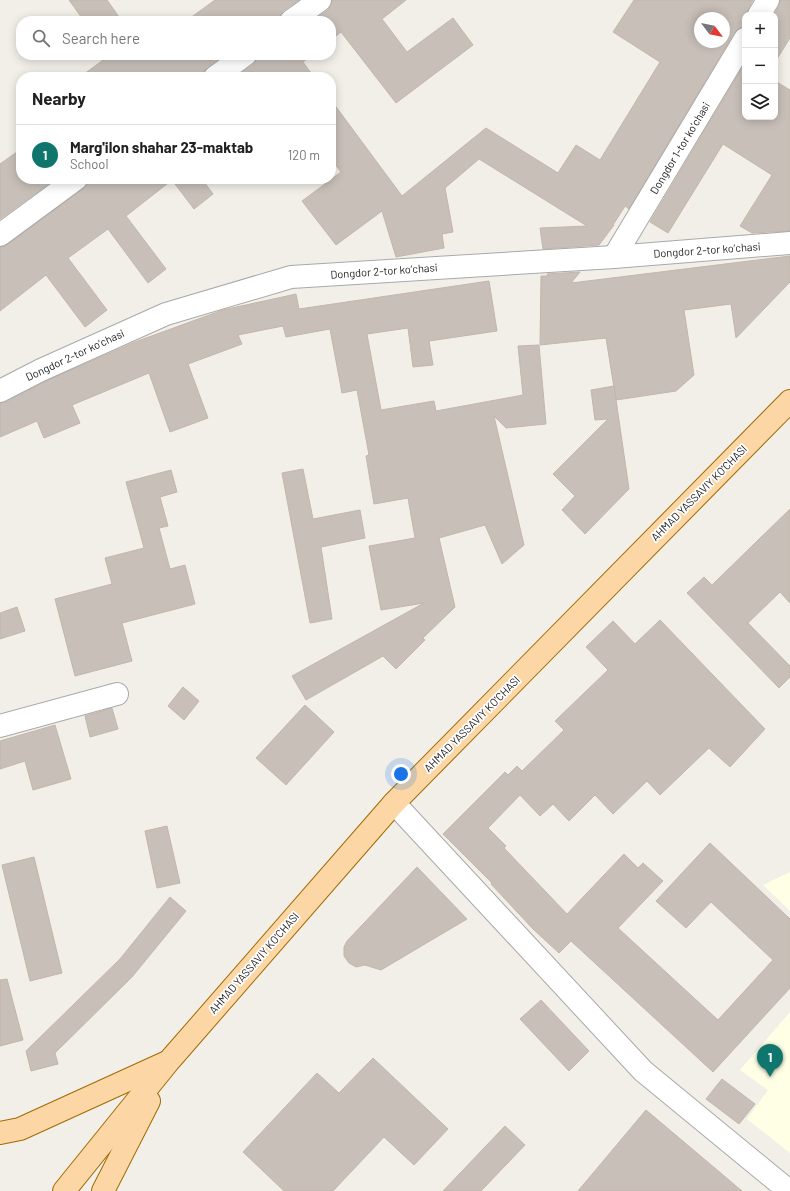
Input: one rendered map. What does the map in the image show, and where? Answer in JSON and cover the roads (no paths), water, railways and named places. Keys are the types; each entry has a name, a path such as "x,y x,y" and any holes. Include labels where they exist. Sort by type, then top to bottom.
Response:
{"main road":[{"name":"AHMAD YASSAVIY KO'CHASI","path":"64,1191 169,1061 394,803 790,401"},
{"path":"0,1134 20,1129 169,1061"},
{"path":"103,1191 169,1061"}],"street":[{"path":"298,16 320,0"},
{"path":"761,12 768,0"},
{"name":"Dongdor 1-tor koʼchasi","path":"614,257 742,44"},
{"path":"222,72 238,60"},
{"path":"0,235 69,184"},
{"name":"Dongdor 2-tor koʼchasi","path":"0,391 41,370 166,314 291,277 614,257 790,243"},
{"path":"0,726 117,694"},
{"path":"394,803 643,1071 789,1191"}],"place":[{"name":"Marg'ilon shahar 23-maktab","path":"770,1077"}]}
